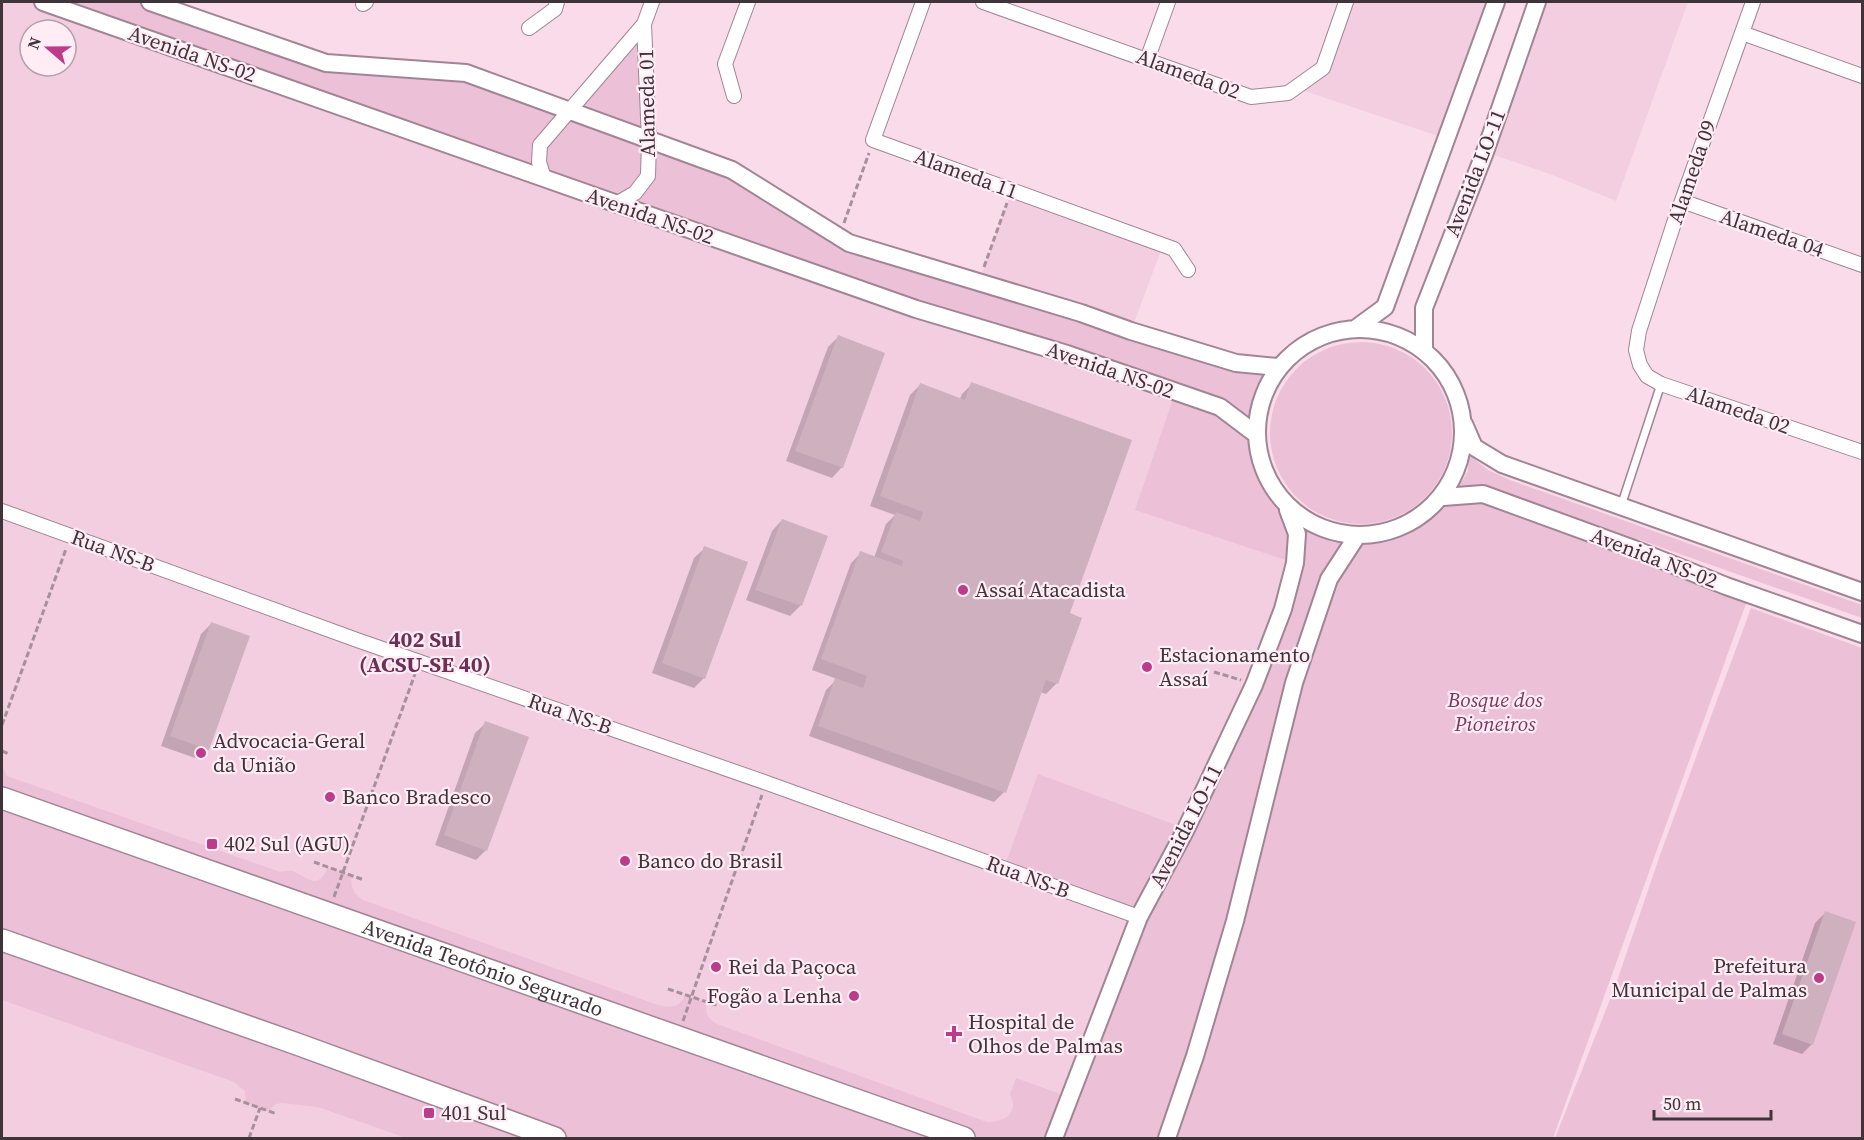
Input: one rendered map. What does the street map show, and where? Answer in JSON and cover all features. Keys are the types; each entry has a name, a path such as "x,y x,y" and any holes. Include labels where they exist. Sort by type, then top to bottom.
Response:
{"main road":[{"name":"Avenida Teotônio Segurado","path":"2,798 964,1138"},
{"path":"2,940 555,1138"}],"street":[{"name":"Avenida NS-02","path":"43,2 916,309 1067,354 1221,407 1253,432"},
{"name":"Avenida NS-02","path":"150,2 326,63 466,73 732,170 849,243 1236,363 1277,367"},
{"path":"529,28 555,9 557,2"},
{"name":"Alameda 01","path":"544,178 539,162 540,145 644,24 652,2"},
{"path":"734,96 725,64 748,2"},
{"path":"873,140 923,2"},
{"name":"Alameda 02","path":"983,2 1251,97 1288,93 1323,68 1346,2"},
{"path":"1148,60 1168,2"},
{"name":"Avenida LO-11","path":"1355,329 1385,307 1496,2"},
{"name":"Avenida LO-11","path":"1424,347 1424,308 1485,152 1537,2"},
{"name":"Alameda 09","path":"1637,345 1639,332 1682,201 1753,2"},
{"name":"Alameda 01","path":"616,204 635,193 648,176 649,140 644,24"},
{"path":"1742,33 1863,76"},
{"name":"Alameda 11","path":"873,140 1174,249 1188,270"},
{"name":"Alameda 04","path":"1682,201 1863,265"},
{"path":"1355,329 1390,332 1424,347 1450,378 1464,423 1459,453 1443,497 1395,528 1357,536 1326,529 1288,510 1266,476 1253,432 1277,367 1303,348 1327,335 1355,329"},
{"name":"Alameda 02","path":"1637,345 1640,365 1647,376 1661,384 1863,452"},
{"name":"Avenida NS-02","path":"1464,423 1474,447 1503,464 1863,592"},
{"name":"Avenida NS-02","path":"1443,497 1483,495 1634,549 1726,586 1863,634"},
{"name":"Avenida LO-11","path":"1054,1138 1139,917 1186,829 1249,695 1283,609 1295,563 1297,534 1288,510"},
{"name":"Rua NS-B","path":"2,511 419,662 1139,917"},
{"path":"1167,1138 1195,1056 1235,921 1294,683 1329,579 1357,536"}],"lane":[{"path":"1621,506 1661,384"}],"path":[{"path":"839,237 873,140"},
{"path":"978,282 1012,190"},
{"path":"2,725 71,536"},
{"path":"329,912 419,662"},
{"path":"1215,672 1244,681"},
{"path":"2,751 9,754"},
{"path":"678,1036 766,783"},
{"path":"314,862 364,880"},
{"path":"668,989 719,1006"},
{"path":"235,1099 277,1114"},
{"path":"249,1138 260,1108"}],"shaded area":[{"path":"2,2 43,2 1067,354 1253,432 1266,476 1288,510 1295,563 1186,829 1054,1138 964,1138 2,798"},
{"path":"1346,2 1496,2 1447,139 1296,88 1323,68"},
{"path":"1537,2 1688,2 1616,201 1550,174 1485,152"},
{"path":"1012,190 1163,245 1131,331 976,289"},
{"path":"2,940 553,1138 2,1138"}],"green space":[{"name":"Bosque dos Pioneiros","path":"43,2 150,2 326,63 466,73 569,111 644,24 649,140 732,170 849,243 1277,367 1253,432 1266,476 1288,510 1326,529 1357,536 1395,528 1443,497 1483,494 1749,595 1553,1138 406,1138 318,1107 282,1103 276,1104 268,1111 246,1103 245,1091 234,1082 2,1000 2,766 7,776 280,872 293,871 309,880 317,881 328,867 352,876 353,890 363,900 658,1005 674,1006 685,995 707,1002 708,1015 717,1024 987,1122 1009,1116 1013,1107 1010,1094 1016,1078 1069,1097 1139,917 1004,868 1038,774 1184,828 1254,685 1295,563 1135,510 1175,393"},
{"path":"1361,342 1379,343 1396,349 1412,357 1426,368 1437,382 1445,398 1451,415 1451,451 1445,468 1437,484 1426,498 1412,509 1396,517 1379,523 1361,524 1343,523 1326,517 1310,509 1296,498 1285,484 1277,468 1271,451 1270,433 1271,415 1277,398 1285,382 1296,368 1310,357 1326,349 1343,343"},
{"path":"1468,454 1488,470 1510,480 1862,605 1862,618 1504,492 1480,488 1456,491 1468,471"},
{"path":"1751,608 1862,648 1862,1138 1555,1138 1615,987 1660,855"}],"building":[{"path":"838,335 885,353 843,468 795,451"},
{"name":"Assaí Atacadista","path":"971,382 1132,440 1070,613 1082,618 1058,684 1046,680 1006,793 818,726 835,678 863,688 867,676 821,659 860,551 902,566 903,561 881,552 896,512 920,521 923,512 880,496 920,383 965,400"},
{"path":"782,519 828,536 802,606 755,590"},
{"path":"704,546 748,562 705,679 662,663"},
{"path":"211,622 250,636 209,750 170,736"},
{"path":"485,721 529,737 487,851 444,835"},
{"name":"Prefeitura Municipal de Palmas","path":"1825,911 1856,922 1813,1045 1782,1034"}],"place":[{"name":"Assaí Atacadista","path":"963,590"},
{"name":"Estacionamento Assaí","path":"1147,667"},
{"name":"Advocacia-Geral da União","path":"201,753"},
{"name":"Banco Bradesco","path":"330,797"},
{"name":"402 Sul (AGU)","path":"212,844"},
{"name":"Banco do Brasil","path":"625,861"},
{"name":"Rei da Paçoca","path":"716,967"},
{"name":"Prefeitura Municipal de Palmas","path":"1819,978"},
{"name":"Fogão a Lenha","path":"854,996"},
{"name":"Hospital de Olhos de Palmas","path":"954,1034"},
{"name":"401 Sul","path":"429,1113"}],"district":[{"name":"402 Sul (ACSU-SE 40)","path":"425,652"}]}
